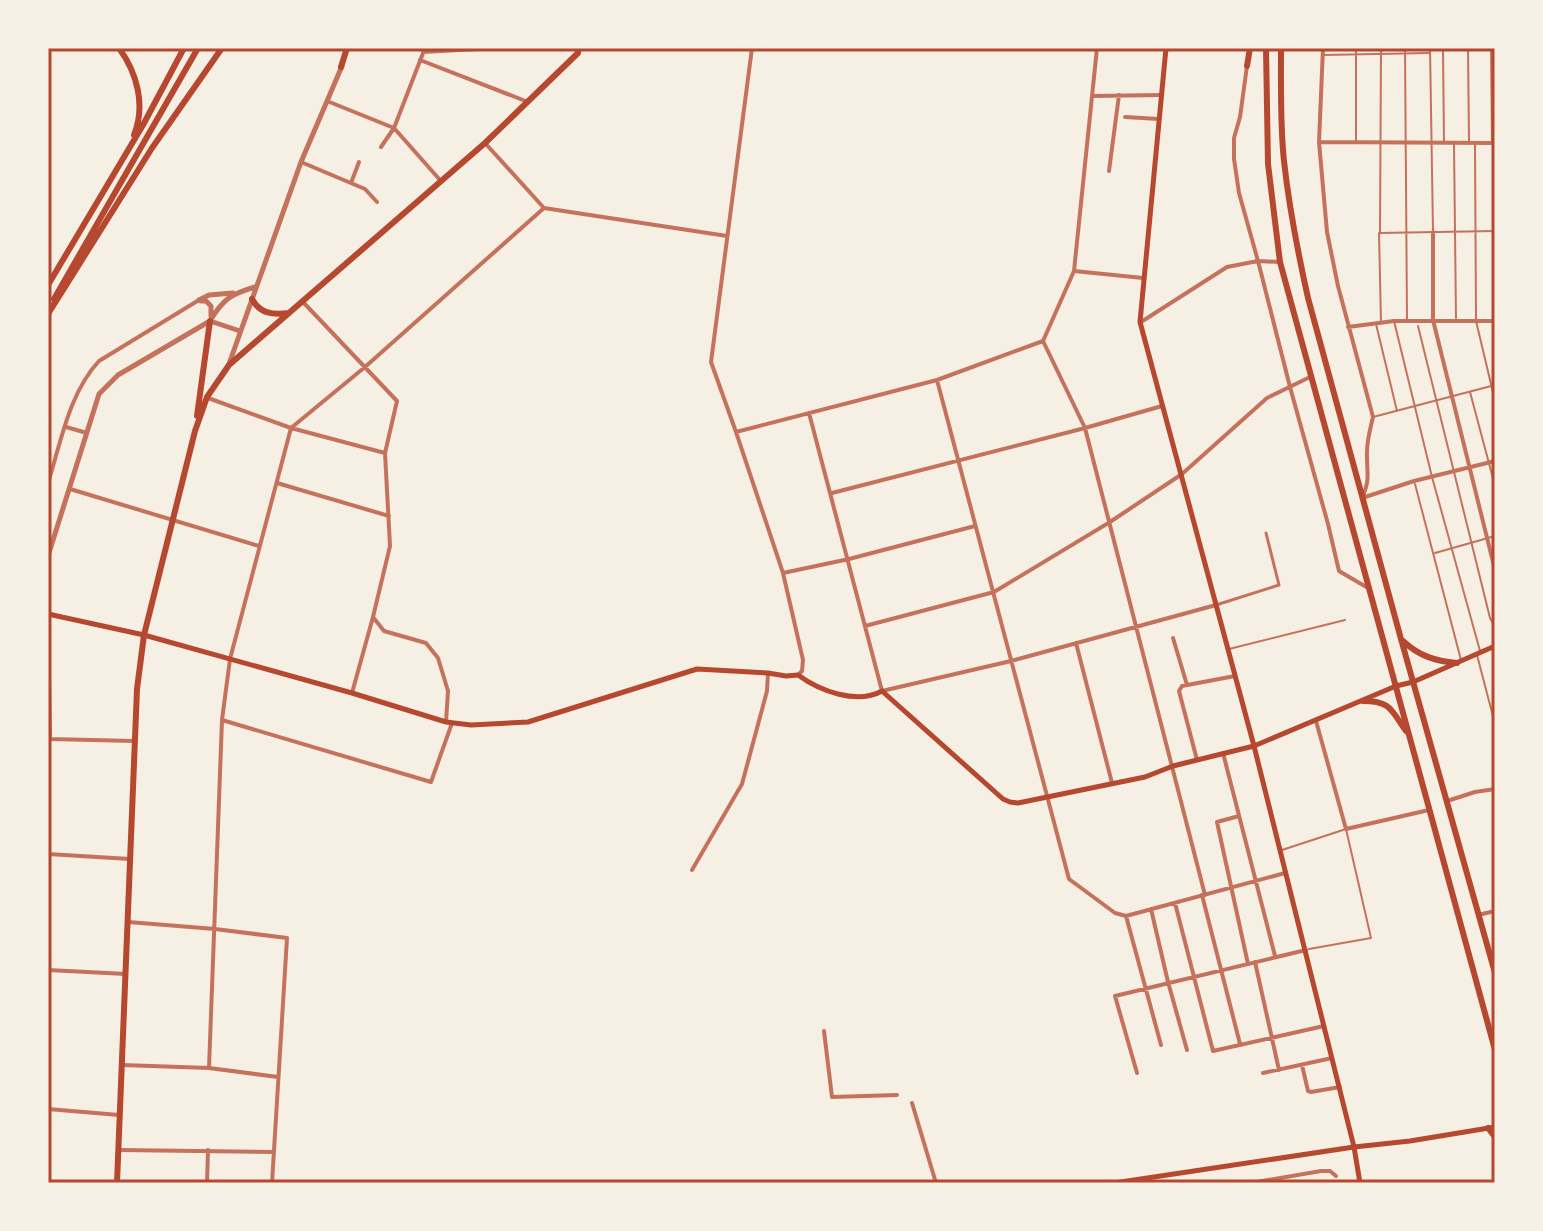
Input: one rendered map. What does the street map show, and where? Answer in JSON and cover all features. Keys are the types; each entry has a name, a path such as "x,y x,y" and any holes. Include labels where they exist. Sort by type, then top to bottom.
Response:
{"main road":[{"path":"119,48 136,77 140,112 137,129 126,154"},
{"path":"48,285 126,154 184,48"},
{"path":"48,311 198,48"},
{"path":"48,311 152,148 222,48"},
{"path":"341,67 348,48"},
{"path":"117,1183 137,689 144,635 195,431 207,397 229,365 485,143 578,53 578,48"},
{"path":"1166,48 1140,322 1287,872 1340,1087 1360,1183"},
{"path":"1247,66 1250,48"},
{"path":"1266,48 1268,164 1280,262 1495,1050"},
{"path":"1281,48 1284,160 1308,298 1495,973"},
{"path":"252,299 257,308 266,313 289,313"},
{"path":"195,431 210,321"},
{"path":"48,614 144,635 449,722 471,725 528,722 697,669 798,675 809,683 841,695 875,695 882,691 1003,799 1018,803 1145,777 1173,766 1254,746 1495,646"},
{"path":"1401,639 1428,658 1459,662"},
{"path":"1363,701 1384,703 1410,737"},
{"path":"1114,1183 1492,1128 1495,1137"}],"street":[{"path":"381,147 394,128 424,50 496,48"},
{"path":"752,48 711,362 783,573 803,660 802,671 798,675"},
{"path":"736,432 937,380 1043,341 1074,271 1097,48"},
{"path":"1323,48 1319,142 1327,232 1348,327 1373,417 1367,446 1369,480 1362,498"},
{"path":"420,60 528,102"},
{"path":"1247,66 1234,138 1239,193 1339,571 1370,589"},
{"path":"229,365 301,162 341,67"},
{"path":"1109,171 1119,95"},
{"path":"1092,96 1162,95"},
{"path":"327,101 394,128 441,181"},
{"path":"1125,117 1159,119"},
{"path":"1319,142 1494,143"},
{"path":"485,143 544,208 727,236"},
{"path":"301,162 365,189 377,202"},
{"path":"351,183 359,162"},
{"path":"209,1068 222,720 230,659 291,428 365,367 544,208"},
{"path":"1433,232 1433,320 1495,570"},
{"path":"1140,322 1227,267 1258,261 1280,262"},
{"path":"1074,271 1144,278"},
{"path":"48,483 81,384 99,361 209,295 256,287"},
{"path":"48,556 99,394 118,375 210,321 220,304 234,293"},
{"path":"199,300 211,306 210,321"},
{"path":"303,302 397,401 385,453 390,546 352,693"},
{"path":"210,321 240,331"},
{"path":"1348,327 1394,321 1495,321"},
{"path":"1043,341 1085,428 1173,766 1240,1044"},
{"path":"865,626 994,592 1182,474 1267,398 1312,377"},
{"path":"937,380 1069,879 1115,913 1126,916 1287,872"},
{"path":"207,397 291,428 385,453"},
{"path":"831,493 1162,406"},
{"path":"809,413 882,691 1136,628 1279,585 1266,533"},
{"path":"65,427 87,433"},
{"path":"1362,498 1414,481 1495,461"},
{"path":"277,483 389,516"},
{"path":"70,489 259,546"},
{"path":"783,573 975,526"},
{"path":"48,614 49,739 135,741"},
{"path":"222,720 431,782 449,722 448,691 438,658 426,643 384,631 373,617"},
{"path":"1173,638 1187,685"},
{"path":"1076,643 1112,783"},
{"path":"692,870 742,784 767,691 768,673"},
{"path":"1197,760 1179,691 1182,686 1235,676"},
{"path":"1316,721 1346,829 1429,810"},
{"path":"1223,753 1275,957"},
{"path":"1447,801 1495,789"},
{"path":"1239,816 1217,822 1279,1070"},
{"path":"48,854 130,859"},
{"path":"1175,903 1213,1051 1324,1026"},
{"path":"1151,909 1187,1050"},
{"path":"1478,915 1495,911"},
{"path":"1126,916 1161,1045"},
{"path":"128,922 287,938 272,1183"},
{"path":"1137,1073 1115,996 1306,950"},
{"path":"48,970 126,974"},
{"path":"824,1031 832,1097 897,1095"},
{"path":"1263,1073 1332,1058"},
{"path":"122,1065 209,1068 278,1077"},
{"path":"1302,1065 1308,1091 1340,1087"},
{"path":"912,1103 936,1183"},
{"path":"48,1109 119,1115"},
{"path":"119,1150 274,1152"},
{"path":"207,1183 208,1150"},
{"path":"1251,1183 1321,1171 1330,1171 1336,1176"}],"lane":[{"path":"1356,48 1356,143"},
{"path":"1381,48 1378,322 1397,411"},
{"path":"1405,48 1407,321"},
{"path":"1443,49 1444,144"},
{"path":"1468,49 1476,321 1495,401"},
{"path":"1323,55 1493,49 1494,143"},
{"path":"1430,50 1433,232"},
{"path":"1454,143 1456,320"},
{"path":"1380,233 1495,231"},
{"path":"1394,321 1495,724"},
{"path":"1418,326 1490,618 1495,627"},
{"path":"1373,417 1493,385"},
{"path":"1470,392 1495,486"},
{"path":"1414,481 1459,662"},
{"path":"1434,554 1495,536"},
{"path":"1228,650 1345,620"},
{"path":"1281,850 1346,829 1371,938 1306,950"}]}
